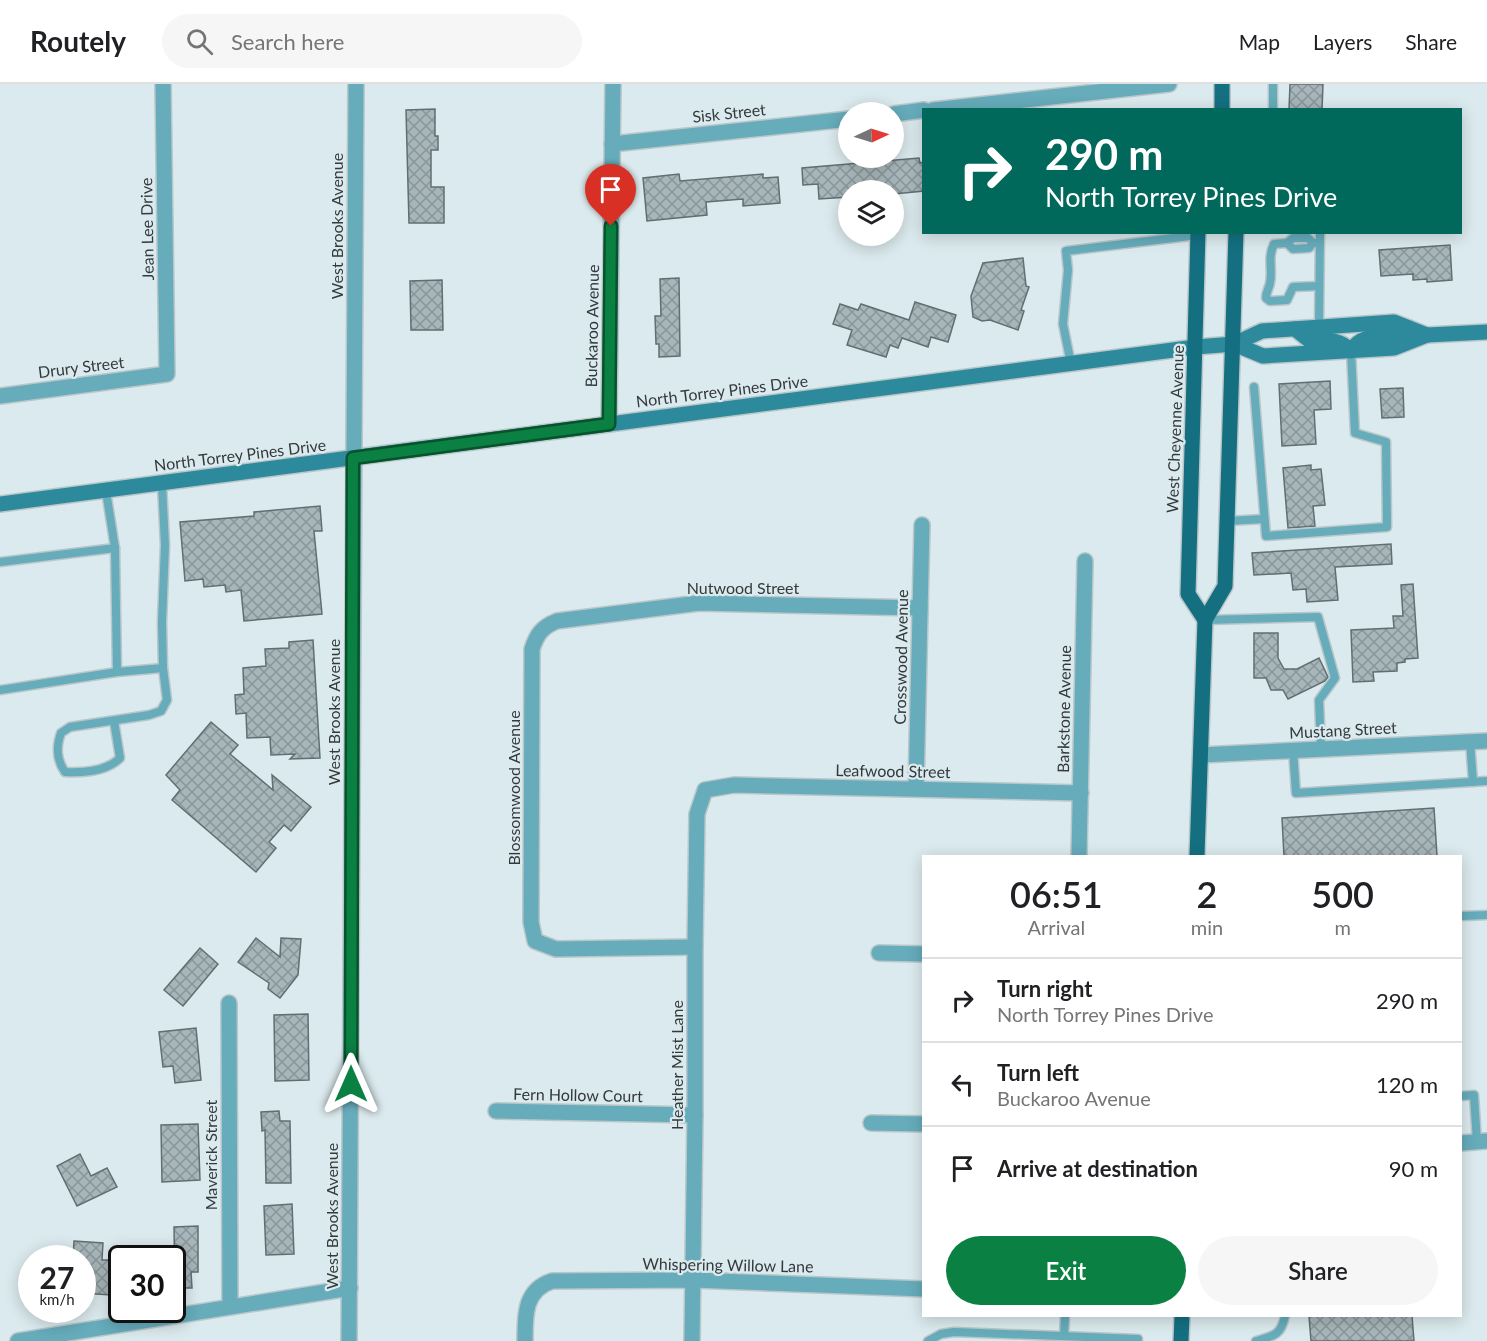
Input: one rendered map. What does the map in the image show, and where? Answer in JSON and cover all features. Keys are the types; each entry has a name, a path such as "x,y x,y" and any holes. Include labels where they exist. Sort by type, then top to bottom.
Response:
{"main road":[{"path":"1222,84 1222,108"},
{"name":"West Cheyenne Avenue","path":"1198,234 1188,594 1205,620"},
{"path":"1197,855 1205,620 1225,586 1236,234"},
{"name":"North Torrey Pines Drive","path":"0,504 1196,347 1234,344 1262,330 1394,322 1427,335"},
{"path":"1295,329 1310,341 1334,340 1344,343 1351,351 1356,343 1364,339 1404,333 1409,328"},
{"name":"North Torrey Pines Drive","path":"1234,344 1263,356 1394,348 1427,335 1487,332"},
{"path":"1181,1341 1182,1317"}],"street":[{"name":"Jean Lee Drive","path":"163,84 167,374"},
{"name":"West Brooks Avenue","path":"349,1341 356,84"},
{"name":"Buckaroo Avenue","path":"609,424 613,84"},
{"path":"951,108 1169,84"},
{"path":"904,113 922,110"},
{"name":"Sisk Street","path":"612,144 838,119"},
{"name":"Drury Street","path":"0,396 167,374"},
{"name":"Crosswood Avenue","path":"916,789 922,525"},
{"name":"Barkstone Avenue","path":"1079,855 1085,561"},
{"name":"Nutwood Street","path":"537,634 547,625 557,621 699,603 920,608"},
{"name":"Blossomwood Avenue","path":"537,634 532,649 531,922 535,941 556,949 694,947"},
{"name":"Mustang Street","path":"1201,755 1487,741"},
{"name":"Leafwood Street","path":"705,790 734,785 1081,793"},
{"name":"Heather Mist Lane","path":"692,1341 697,814 705,790"},
{"path":"879,952 922,954"},
{"name":"Maverick Street","path":"229,1003 230,1306"},
{"name":"Fern Hollow Court","path":"496,1111 695,1115"},
{"path":"871,1123 922,1124"},
{"path":"1462,1143 1482,1141"},
{"name":"Whispering Willow Lane","path":"525,1341 525,1310 541,1285 552,1281 693,1280 922,1288"},
{"path":"18,1341 350,1288"}],"lane":[{"path":"1273,84 1273,108"},
{"path":"1071,364 1063,324 1068,270 1066,251 1198,234"},
{"path":"1319,234 1316,243 1320,286 1319,327"},
{"path":"1316,243 1308,238 1293,238 1287,243 1274,244 1270,253 1270,284 1266,298 1270,301 1287,300 1293,287 1320,286"},
{"path":"1254,387 1266,536 1387,527 1386,442 1355,433 1351,351"},
{"path":"114,721 120,758 111,767 75,772 65,771 60,764 57,745 61,733 70,727 149,715 161,711 167,700 163,668 165,545 162,484"},
{"path":"106,491 115,548 117,672"},
{"path":"1227,521 1264,519"},
{"path":"0,562 115,548"},
{"path":"1205,620 1318,617 1335,678 1319,700 1321,749"},
{"path":"0,690 117,672 163,668"},
{"path":"1470,741 1473,782"},
{"path":"1293,750 1296,793 1487,781"},
{"path":"1462,916 1487,915"},
{"path":"1462,1096 1474,1095 1482,1141"},
{"path":"1064,1336 1065,1317"},
{"path":"1256,1341 1274,1336 1283,1327 1285,1317"},
{"path":"928,1341 941,1334 954,1332 1138,1339"}],"building":[{"path":"1290,84 1323,84 1322,108 1289,108"},
{"path":"435,109 435,136 438,136 438,150 431,150 431,187 444,187 444,223 409,223 406,110"},
{"path":"919,158 920,163 922,162 922,191 904,193 904,180 838,180 838,198 819,199 818,184 803,185 802,168 838,165 838,168 904,168 904,159"},
{"path":"679,174 680,181 763,174 763,178 778,177 780,203 743,206 743,199 706,202 707,215 647,221 643,178"},
{"path":"1450,245 1452,280 1427,282 1427,279 1413,280 1413,274 1381,276 1379,250"},
{"path":"1023,258 1026,286 1029,287 1021,310 1024,311 1018,330 990,320 982,321 973,317 971,296 983,263"},
{"path":"679,278 680,356 659,357 655,316 661,316 660,279"},
{"path":"442,280 443,330 411,330 410,281"},
{"path":"915,302 956,315 948,342 931,337 928,347 902,338 898,348 890,345 886,357 847,345 852,330 833,324 840,304 858,310 861,304 909,320"},
{"path":"1330,381 1331,409 1314,410 1316,444 1282,446 1279,384"},
{"path":"1403,388 1404,417 1382,418 1380,389"},
{"path":"1311,465 1311,470 1321,469 1325,505 1313,506 1315,526 1288,528 1283,468"},
{"path":"320,506 322,531 314,531 322,614 244,621 241,590 226,592 225,585 204,587 203,579 185,581 180,522 254,516 254,512"},
{"path":"1391,544 1392,564 1335,567 1338,600 1307,602 1306,589 1293,590 1291,573 1254,575 1252,553"},
{"path":"1413,584 1418,658 1405,659 1405,662 1397,663 1397,671 1373,672 1374,681 1353,682 1351,630 1394,628 1393,616 1403,616 1401,585"},
{"path":"1254,633 1278,633 1278,658 1284,669 1297,669 1319,658 1328,677 1325,681 1288,699 1283,690 1271,690 1266,678 1254,678"},
{"path":"313,640 320,758 290,759 295,754 271,755 270,737 247,738 246,713 236,714 235,695 244,694 243,668 266,666 265,649 289,648 289,642"},
{"path":"211,722 238,745 230,754 273,790 272,775 311,807 291,831 284,825 269,842 276,848 256,872 172,800 180,790 166,775"},
{"path":"1434,808 1437,855 1284,855 1282,818"},
{"path":"256,938 280,957 281,938 301,939 298,975 280,998 268,989 269,983 238,962"},
{"path":"200,948 218,964 183,1006 164,990"},
{"path":"308,1014 309,1080 275,1081 274,1015"},
{"path":"196,1028 201,1080 175,1083 173,1066 163,1067 159,1032"},
{"path":"279,1111 280,1121 290,1121 291,1183 266,1183 265,1130 262,1131 261,1112"},
{"path":"198,1124 200,1180 162,1182 161,1125"},
{"path":"80,1154 91,1176 107,1168 117,1187 77,1206 57,1166"},
{"path":"292,1204 294,1254 266,1255 264,1206"},
{"path":"198,1226 198,1272 191,1272 192,1288 186,1288 186,1245 174,1245 174,1227"},
{"path":"74,1241 103,1243 102,1260 108,1260 108,1295 96,1294 96,1245 74,1245"},
{"path":"1309,1317 1412,1317 1414,1341 1311,1341"}],"route":[{"path":"351,1084 353,458 609,424 611,226"}]}
